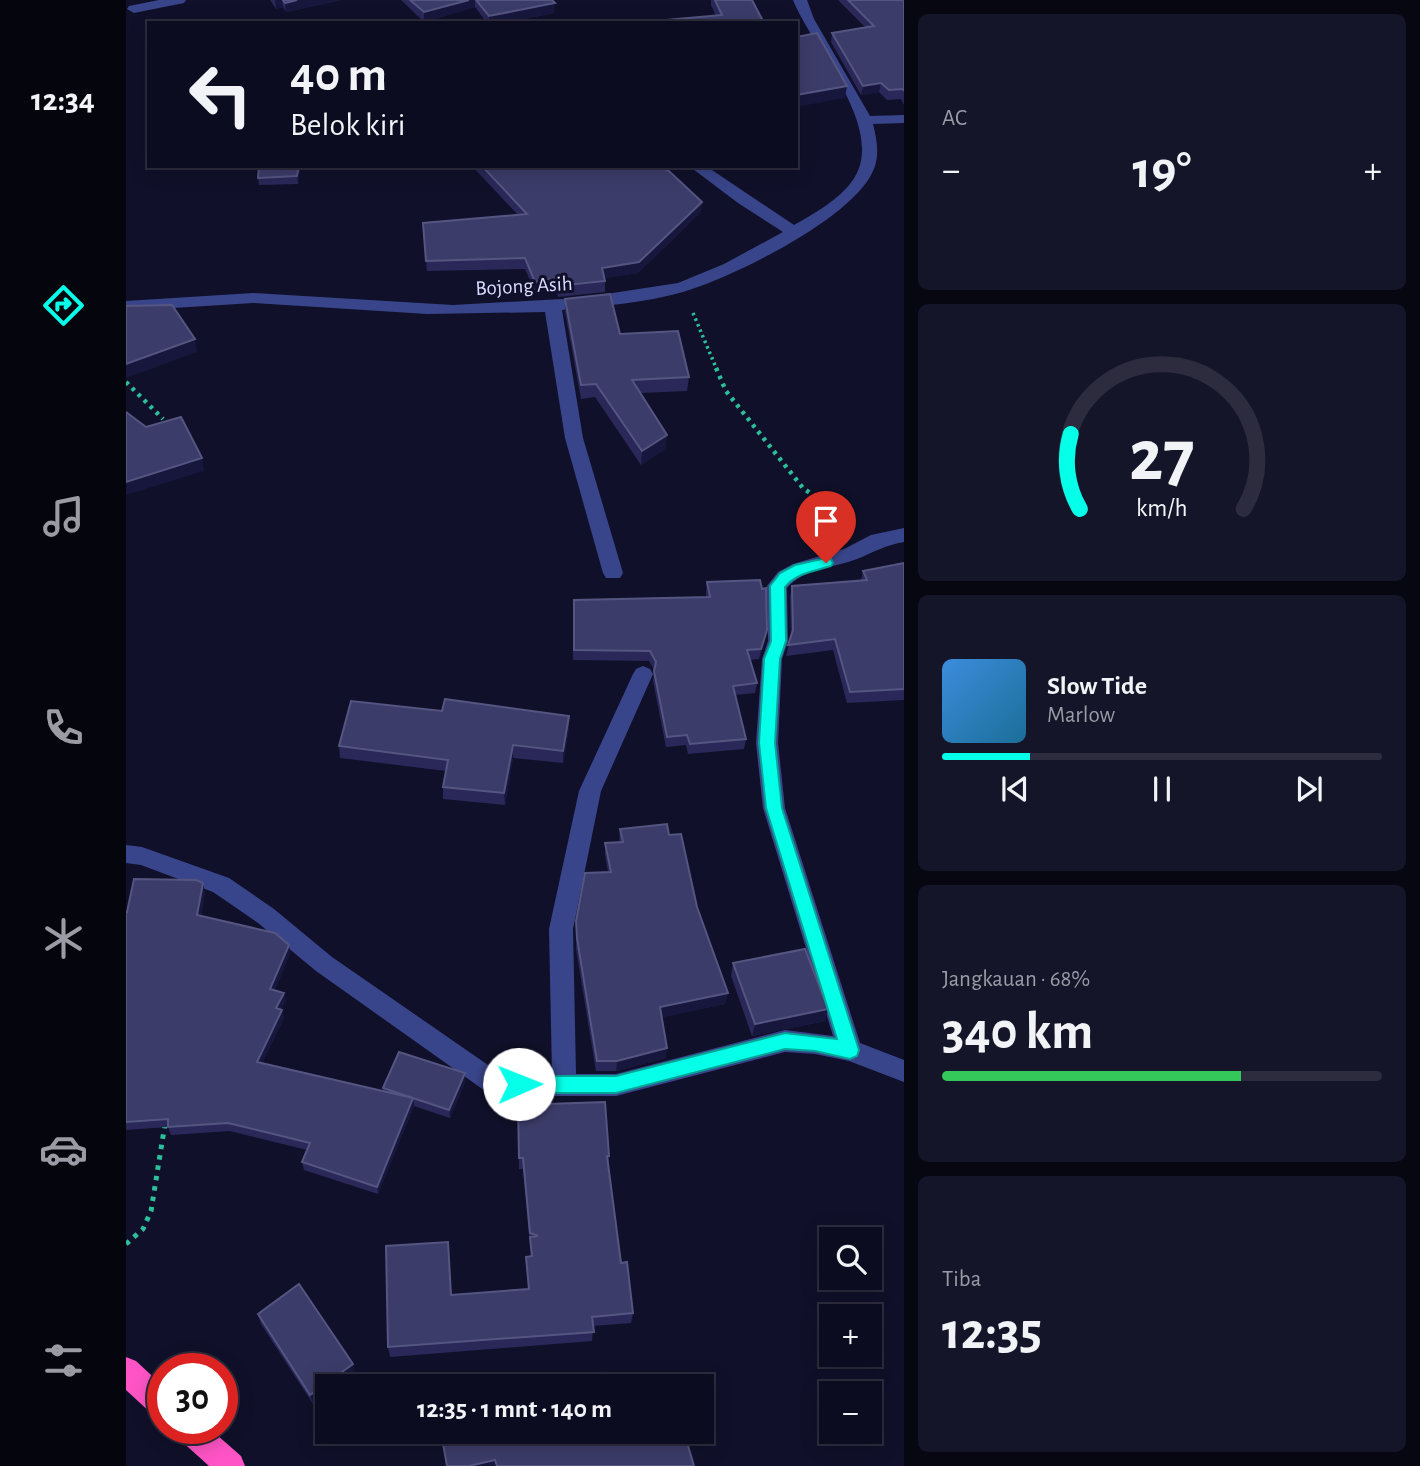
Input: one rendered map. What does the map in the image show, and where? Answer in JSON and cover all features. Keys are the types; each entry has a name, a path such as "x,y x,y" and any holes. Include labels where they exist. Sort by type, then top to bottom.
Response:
{"highway":[{"path":"126,1371 147,1390"},
{"path":"206,1444 231,1466"}],"street":[{"path":"128,27 134,5 179,0"},
{"name":"Bojong Asih","path":"126,306 293,299 452,310 552,308 681,287 712,276 827,212 856,188 866,174 870,156 865,120 810,23 800,0"},
{"path":"865,120 904,119"},
{"path":"699,168 743,201 794,232"},
{"path":"552,308 574,438 613,573"},
{"path":"850,1050 774,808 767,743 772,659 778,641 777,586 785,577 800,569 851,554 878,540 904,535"},
{"path":"564,1084 561,929 590,791 643,674"},
{"path":"126,854 142,856 221,885 266,916 324,964 497,1085 616,1085 785,1041 815,1043 850,1050 904,1071"}],"path":[{"path":"681,287 710,347 726,391 784,466 817,499 878,540"},
{"path":"126,382 163,419"},
{"path":"126,1244 143,1229 151,1211 166,1122"}],"building":[{"path":"410,0 469,0 424,12"},
{"path":"476,0 552,0 555,3 489,16"},
{"path":"715,0 752,0 763,21 667,20 722,15"},
{"path":"848,0 904,0 904,91 889,90 881,83 863,86 832,33 874,26"},
{"path":"817,33 847,86 798,95 798,37"},
{"path":"259,168 299,168 297,176 258,178"},
{"path":"484,168 663,168 702,202 639,262 602,268 605,281 558,286 557,278 535,282 525,258 426,261 423,223 527,214"},
{"path":"610,294 620,334 678,331 689,377 632,380 667,435 642,451 596,384 581,385 565,299"},
{"path":"172,305 195,339 126,364 126,306"},
{"path":"126,412 146,427 181,417 202,458 126,482"},
{"path":"904,563 904,689 850,692 835,639 788,645 793,630 792,586 867,580 863,571"},
{"path":"760,580 762,589 766,588 767,630 761,649 747,650 757,683 733,686 746,739 690,744 687,735 667,737 654,671 656,662 650,651 574,650 574,600 710,597 707,582"},
{"path":"445,699 569,716 563,751 513,745 504,793 443,787 448,760 339,746 351,701 442,711"},
{"path":"667,824 669,835 681,834 697,907 728,993 660,1007 667,1048 617,1061 597,1061 577,938 576,921 585,873 611,872 605,843 623,842 620,829"},
{"path":"134,879 196,880 203,883 197,915 275,933 289,945 270,989 284,993 276,1008 282,1010 257,1062 413,1098 377,1187 302,1162 310,1143 228,1123 168,1127 168,1119 126,1122 126,912"},
{"path":"805,949 828,1009 755,1024 733,963"},
{"path":"399,1052 465,1073 449,1110 383,1088"},
{"path":"605,1102 607,1156 621,1263 627,1262 633,1313 592,1317 594,1332 388,1347 386,1246 448,1242 451,1295 529,1289 526,1257 532,1256 530,1237 538,1236 530,1233 523,1158 519,1158 518,1105"},
{"path":"299,1284 353,1364 339,1374 315,1374 315,1391 310,1395 258,1314"},
{"path":"443,1444 688,1444 694,1466 497,1466 495,1460 469,1466 447,1466"}],"route":[{"path":"519,1084 616,1085 785,1041 815,1043 850,1050 774,808 767,743 772,659 778,641 777,586 785,577 800,569 826,563"}]}
